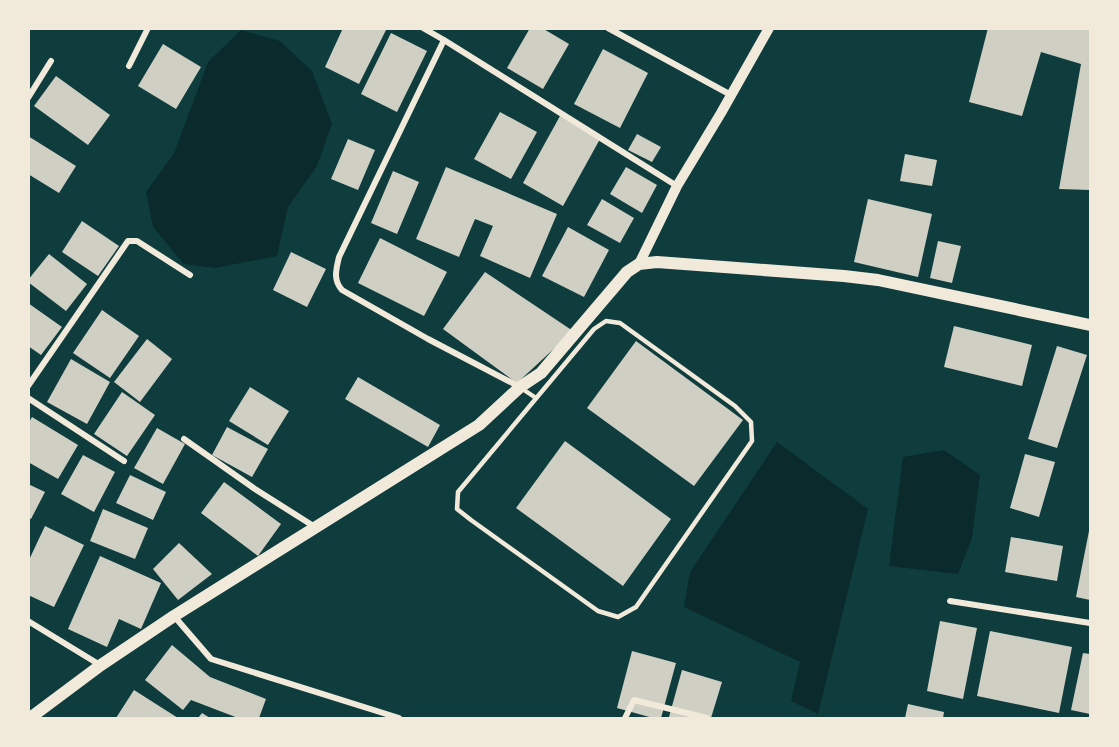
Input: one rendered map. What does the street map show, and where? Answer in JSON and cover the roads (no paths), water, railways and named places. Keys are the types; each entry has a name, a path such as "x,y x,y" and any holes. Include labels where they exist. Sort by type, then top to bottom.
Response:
{"main road":[{"path":"30,718 101,665 174,616 479,425 520,387 541,373 627,272 639,264 657,262 878,280 1090,325"}],"street":[{"path":"129,66 148,28"},
{"path":"423,28 677,186"},
{"path":"608,28 731,95"},
{"path":"639,264 677,186 769,28"},
{"path":"444,40 339,256 335,273 337,284 342,290 418,333 520,387"},
{"path":"28,98 51,61"},
{"path":"28,386 128,241 137,241 190,275"},
{"path":"28,398 124,462"},
{"path":"184,439 255,489 316,527"},
{"path":"950,601 1090,623"},
{"path":"174,616 211,659 399,718"},
{"path":"28,621 101,665"},
{"path":"625,718 633,700 706,718"}],"lane":[{"path":"606,321 620,323 735,406 751,422 752,441 636,607 618,616 598,611 457,509 458,492 536,398 594,329 606,321"},
{"path":"520,387 536,398"}],"water":[{"path":"241,30 280,41 312,71 332,124 317,166 288,207 277,256 215,268 184,264 153,227 146,192 174,153 208,62"},
{"path":"777,442 868,509 818,714 791,701 800,662 684,607 690,572"},
{"path":"944,450 980,475 972,538 958,574 889,566 903,457"}]}
